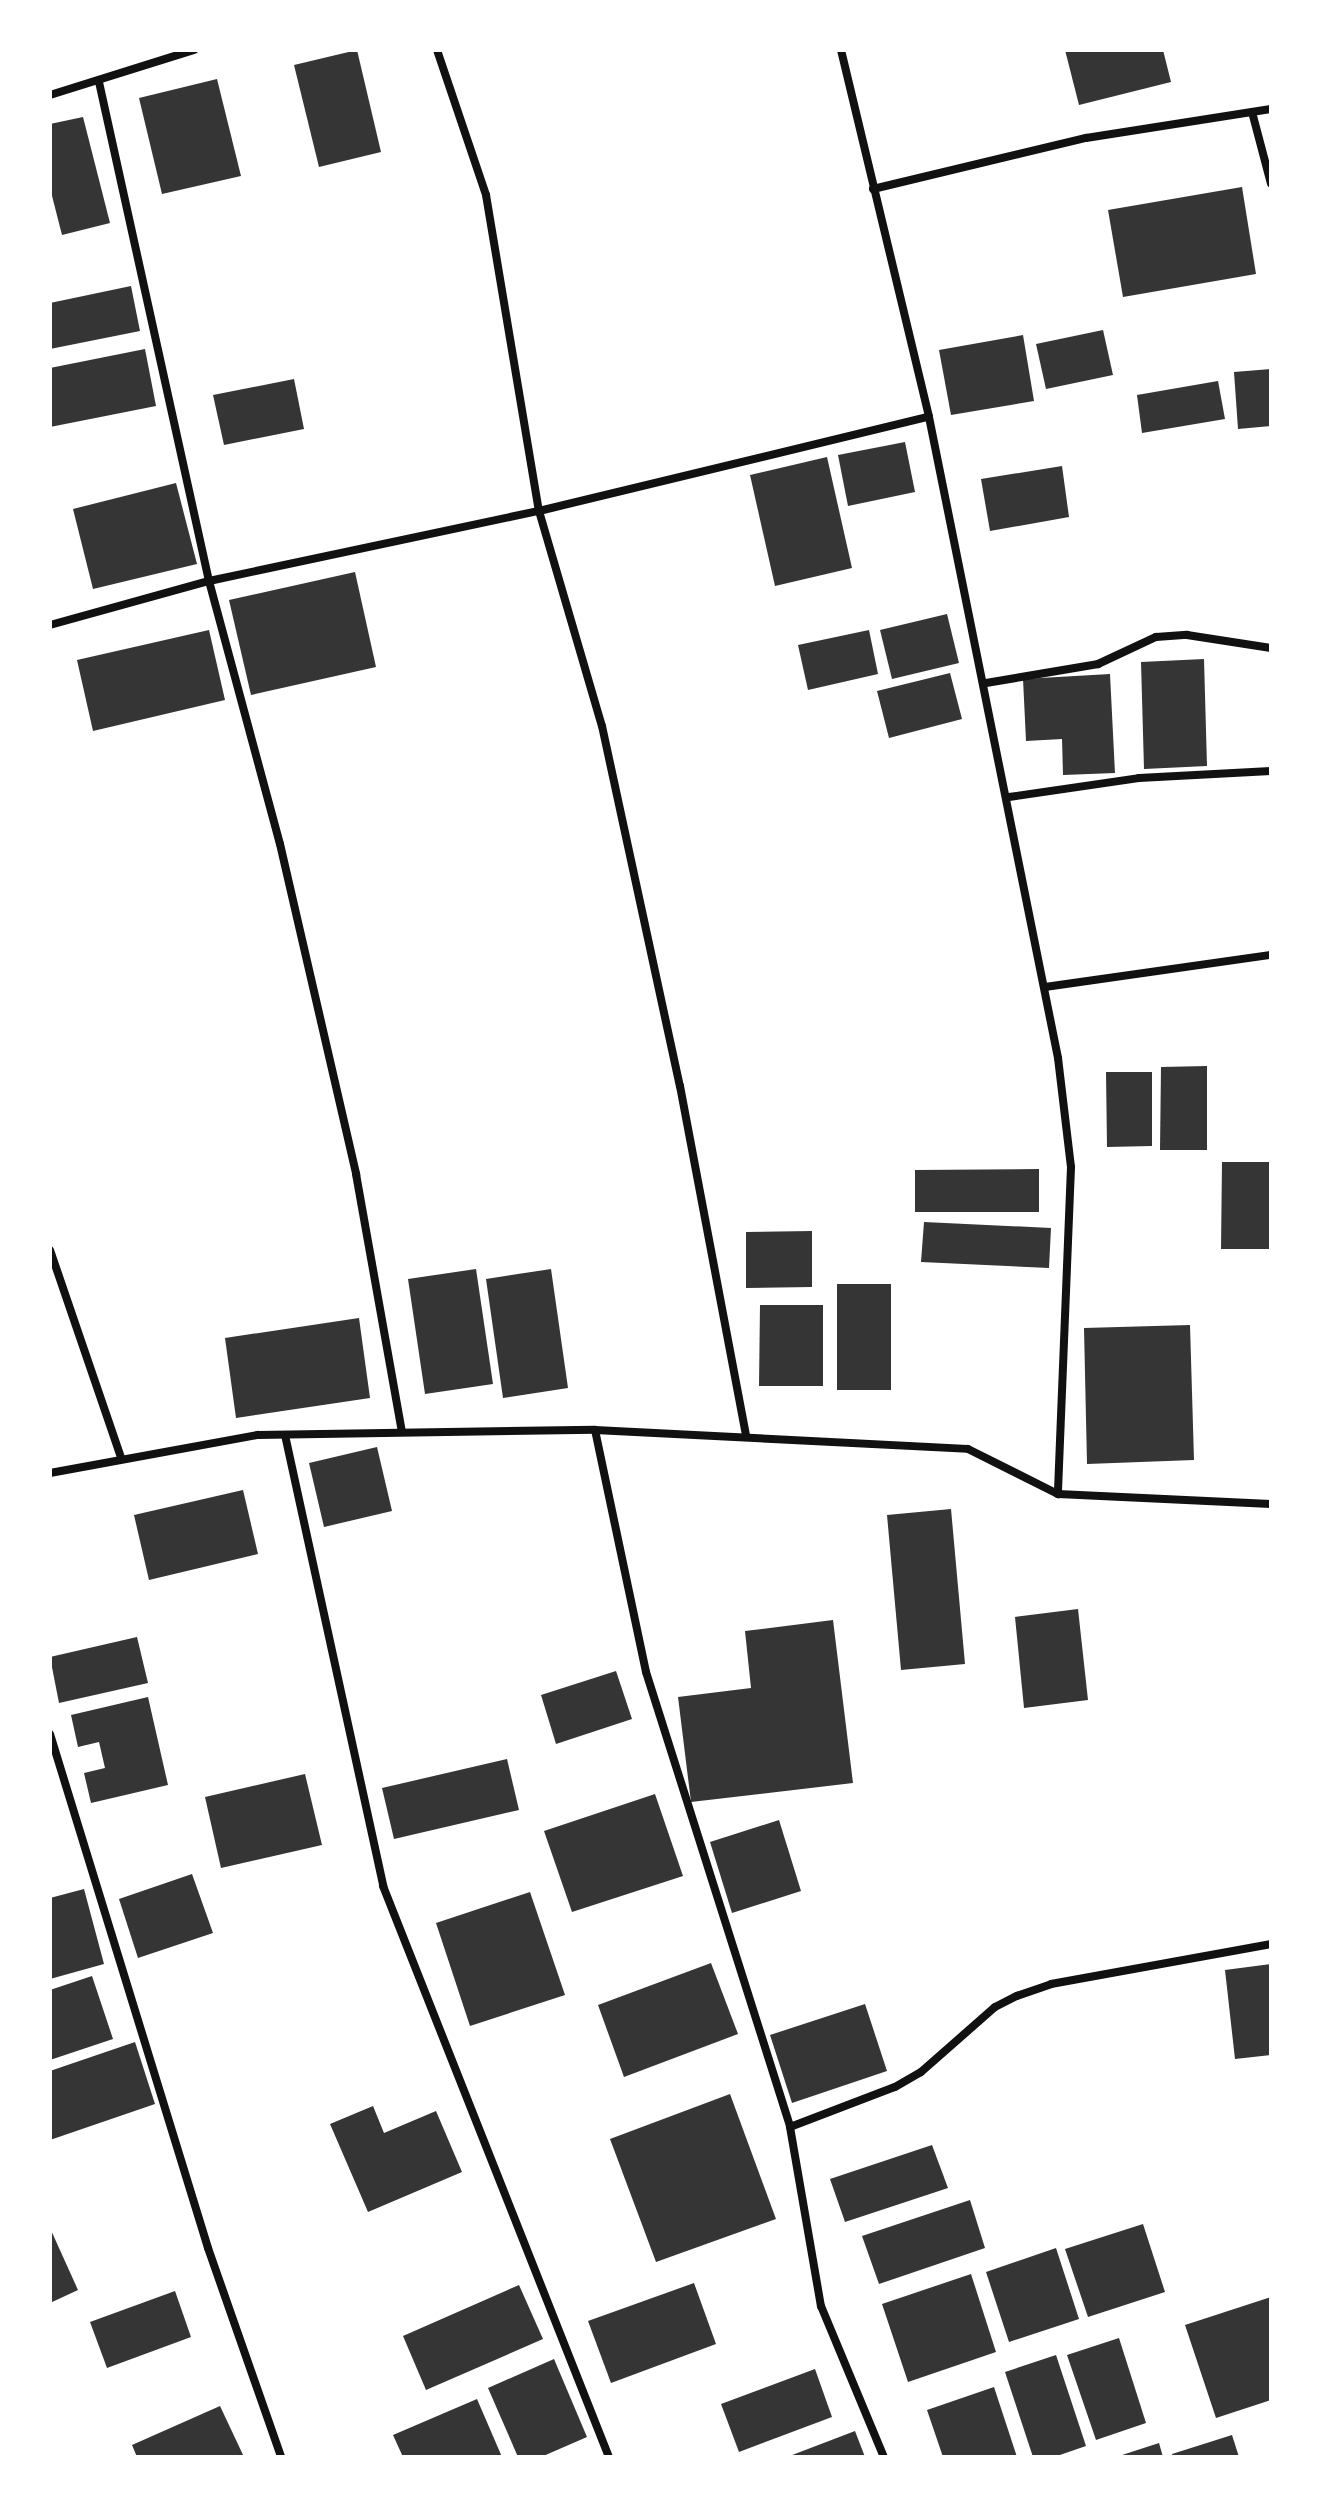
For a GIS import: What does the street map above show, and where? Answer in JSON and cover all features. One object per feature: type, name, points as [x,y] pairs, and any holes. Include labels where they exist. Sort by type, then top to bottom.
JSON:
[{"type":"street","points":[[50,95],[194,50]]},
{"type":"street","points":[[437,50],[486,195],[539,511],[605,741],[680,1086],[746,1434]]},
{"type":"street","points":[[841,50],[929,417],[986,683],[1045,987],[1071,1167],[1058,1494]]},
{"type":"street","points":[[99,82],[209,581],[280,844],[356,1174],[402,1432]]},
{"type":"street","points":[[873,189],[1086,138],[1271,109]]},
{"type":"street","points":[[1252,112],[1271,184]]},
{"type":"street","points":[[50,625],[209,581],[539,511],[929,417]]},
{"type":"street","points":[[986,683],[1098,664],[1156,637],[1187,635],[1271,648]]},
{"type":"street","points":[[1009,797],[1139,778],[1271,771]]},
{"type":"street","points":[[1045,987],[1271,955]]},
{"type":"street","points":[[50,1250],[121,1457]]},
{"type":"street","points":[[595,1430],[646,1672],[790,2127],[821,2306],[884,2457]]},
{"type":"street","points":[[50,1473],[121,1457],[285,1435],[595,1430],[746,1434],[968,1449],[1058,1494],[1271,1504]]},
{"type":"street","points":[[285,1435],[383,1886],[609,2457]]},
{"type":"street","points":[[50,1734],[208,2248],[281,2457]]},
{"type":"street","points":[[790,2127],[895,2087],[921,2072],[995,2007],[1017,1996],[1051,1984],[1271,1944]]},
{"type":"building","points":[[357,50],[381,152],[319,167],[294,65]]},
{"type":"building","points":[[1065,50],[1163,50],[1171,82],[1079,105]]},
{"type":"building","points":[[217,79],[241,176],[162,194],[139,98]]},
{"type":"building","points":[[83,117],[110,223],[62,235],[50,188],[50,124]]},
{"type":"building","points":[[1242,187],[1256,274],[1123,297],[1108,210]]},
{"type":"building","points":[[131,286],[140,331],[50,349],[50,303]]},
{"type":"building","points":[[1103,330],[1113,375],[1046,389],[1036,344]]},
{"type":"building","points":[[1023,335],[1034,401],[951,415],[939,350]]},
{"type":"building","points":[[145,349],[156,406],[50,427],[50,368]]},
{"type":"building","points":[[1271,369],[1271,426],[1238,429],[1234,372]]},
{"type":"building","points":[[294,379],[304,429],[224,445],[213,395]]},
{"type":"building","points":[[1218,381],[1225,419],[1142,433],[1137,395]]},
{"type":"building","points":[[905,442],[915,492],[848,506],[838,455]]},
{"type":"building","points":[[827,457],[852,568],[775,586],[750,475]]},
{"type":"building","points":[[1062,466],[1069,517],[990,531],[981,479]]},
{"type":"building","points":[[176,483],[197,564],[93,589],[73,509]]},
{"type":"building","points":[[355,572],[376,667],[251,695],[229,600]]},
{"type":"building","points":[[947,614],[959,663],[892,679],[880,630]]},
{"type":"building","points":[[209,630],[225,700],[93,731],[77,660]]},
{"type":"building","points":[[869,630],[878,674],[808,690],[798,645]]},
{"type":"building","points":[[1204,659],[1207,766],[1144,769],[1141,662]]},
{"type":"building","points":[[950,673],[962,719],[889,738],[877,691]]},
{"type":"building","points":[[1110,674],[1115,773],[1063,775],[1062,739],[1026,741],[1023,679]]},
{"type":"building","points":[[1207,1066],[1207,1150],[1160,1150],[1161,1067]]},
{"type":"building","points":[[1106,1072],[1152,1072],[1152,1146],[1107,1147]]},
{"type":"building","points":[[1222,1162],[1271,1162],[1271,1249],[1221,1249]]},
{"type":"building","points":[[1039,1169],[1039,1212],[915,1212],[915,1170]]},
{"type":"building","points":[[924,1222],[1051,1228],[1049,1268],[921,1262]]},
{"type":"building","points":[[812,1231],[812,1287],[746,1288],[746,1232]]},
{"type":"building","points":[[476,1269],[493,1384],[425,1394],[408,1279]]},
{"type":"building","points":[[551,1269],[568,1388],[503,1398],[486,1279]]},
{"type":"building","points":[[837,1284],[891,1284],[891,1390],[837,1390]]},
{"type":"building","points":[[760,1305],[823,1305],[823,1386],[759,1386]]},
{"type":"building","points":[[359,1318],[370,1398],[236,1418],[225,1338]]},
{"type":"building","points":[[1190,1325],[1194,1460],[1087,1464],[1084,1328]]},
{"type":"building","points":[[377,1447],[392,1511],[324,1527],[309,1463]]},
{"type":"building","points":[[243,1490],[258,1554],[149,1580],[134,1515]]},
{"type":"building","points":[[951,1509],[965,1664],[901,1670],[887,1515]]},
{"type":"building","points":[[1078,1609],[1088,1700],[1024,1708],[1015,1617]]},
{"type":"building","points":[[833,1620],[853,1783],[691,1802],[678,1697],[751,1688],[745,1631]]},
{"type":"building","points":[[137,1637],[148,1683],[59,1703],[50,1657]]},
{"type":"building","points":[[616,1671],[632,1719],[556,1744],[541,1695]]},
{"type":"building","points":[[148,1697],[168,1785],[91,1803],[84,1773],[105,1768],[99,1742],[78,1747],[71,1715]]},
{"type":"building","points":[[507,1759],[519,1810],[394,1839],[382,1788]]},
{"type":"building","points":[[305,1774],[322,1845],[221,1868],[205,1797]]},
{"type":"building","points":[[655,1794],[683,1876],[572,1912],[544,1831]]},
{"type":"building","points":[[779,1820],[801,1891],[732,1913],[710,1842]]},
{"type":"building","points":[[192,1874],[213,1933],[138,1958],[119,1899]]},
{"type":"building","points":[[84,1889],[104,1964],[50,1979],[50,1898]]},
{"type":"building","points":[[530,1892],[565,1995],[470,2026],[436,1923]]},
{"type":"building","points":[[711,1963],[738,2034],[624,2077],[598,2005]]},
{"type":"building","points":[[1271,1964],[1271,2055],[1235,2059],[1225,1970]]},
{"type":"building","points":[[92,1976],[113,2039],[50,2060],[50,1990]]},
{"type":"building","points":[[865,2004],[887,2071],[792,2103],[770,2035]]},
{"type":"building","points":[[135,2042],[155,2104],[50,2140],[50,2071]]},
{"type":"building","points":[[730,2094],[776,2219],[656,2262],[610,2139]]},
{"type":"building","points":[[373,2106],[384,2133],[436,2111],[462,2172],[368,2212],[330,2124]]},
{"type":"building","points":[[932,2145],[948,2188],[845,2222],[830,2179]]},
{"type":"building","points":[[970,2200],[985,2248],[879,2284],[862,2236]]},
{"type":"building","points":[[1143,2224],[1165,2292],[1088,2317],[1065,2249]]},
{"type":"building","points":[[50,2228],[78,2290],[50,2303]]},
{"type":"building","points":[[1056,2248],[1079,2319],[1009,2342],[986,2272]]},
{"type":"building","points":[[971,2274],[996,2352],[908,2382],[882,2304]]},
{"type":"building","points":[[694,2283],[716,2344],[611,2383],[588,2321]]},
{"type":"building","points":[[519,2285],[543,2339],[426,2390],[403,2336]]},
{"type":"building","points":[[175,2291],[191,2337],[107,2368],[90,2322]]},
{"type":"building","points":[[1271,2297],[1271,2400],[1216,2418],[1185,2325]]},
{"type":"building","points":[[1119,2338],[1146,2423],[1096,2440],[1067,2355]]},
{"type":"building","points":[[1056,2355],[1086,2446],[1054,2457],[1033,2457],[1005,2372]]},
{"type":"building","points":[[554,2359],[587,2437],[541,2457],[518,2457],[488,2388]]},
{"type":"building","points":[[815,2369],[832,2417],[739,2452],[721,2404]]},
{"type":"building","points":[[994,2387],[1017,2457],[943,2457],[927,2410]]},
{"type":"building","points":[[477,2399],[502,2457],[403,2457],[393,2435]]},
{"type":"building","points":[[220,2406],[244,2457],[137,2457],[132,2445]]},
{"type":"building","points":[[855,2431],[865,2457],[787,2457]]},
{"type":"building","points":[[1232,2435],[1239,2457],[1173,2457],[1172,2454]]},
{"type":"building","points":[[1159,2443],[1163,2457],[1119,2457],[1119,2456]]}]
